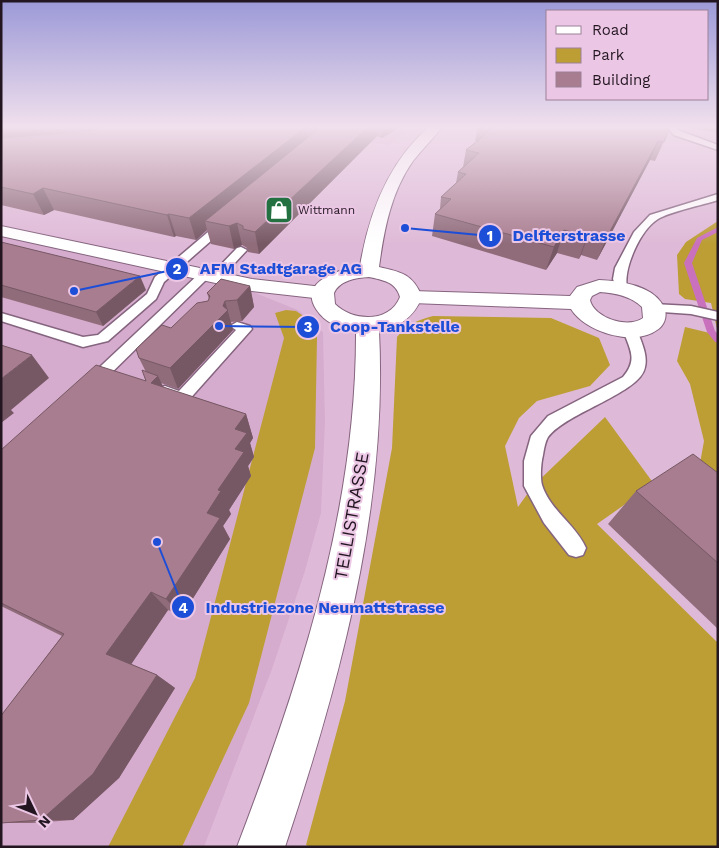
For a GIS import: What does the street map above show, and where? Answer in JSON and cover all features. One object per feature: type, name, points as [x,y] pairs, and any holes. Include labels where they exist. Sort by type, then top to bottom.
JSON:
[{"type":"main road","points":[[369,271],[378,219],[389,189],[403,166]]},
{"type":"main road","points":[[3,234],[252,285],[323,293]]},
{"type":"main road","points":[[369,271],[390,275],[405,284],[412,297],[411,304],[400,316],[390,320],[367,324],[345,321],[336,317],[325,306],[323,293],[330,283],[352,273],[369,271]]},
{"type":"main road","points":[[610,286],[621,288],[641,296],[653,308],[654,320],[649,325],[630,330],[619,329],[596,322],[588,316],[579,303],[583,292],[590,288],[610,286]]},
{"type":"main road","points":[[412,297],[579,303]]},
{"type":"main road","name":"TELLISTRASSE","points":[[261,847],[328,633],[351,528],[361,468],[367,412],[369,348],[367,324]]},
{"type":"lane","points":[[621,288],[619,279],[620,268],[639,232],[654,217],[718,197]]},
{"type":"lane","points":[[1,317],[83,342],[93,342],[103,338],[152,296],[158,280],[231,219]]},
{"type":"lane","points":[[81,395],[171,308],[241,250]]},
{"type":"lane","points":[[171,308],[189,313]]},
{"type":"lane","points":[[653,308],[691,310],[718,316]]},
{"type":"lane","points":[[148,386],[182,398],[245,328],[237,326]]},
{"type":"lane","points":[[576,548],[551,518],[533,486],[532,461],[539,436],[554,420],[628,381],[638,369],[639,358],[630,330]]},
{"type":"lane","points":[[105,371],[122,377]]},
{"type":"shaded area","points":[[1,231],[215,277],[298,310],[323,332],[325,422],[321,513],[305,571],[272,669],[204,847],[1,847]]},
{"type":"green space","points":[[718,221],[718,333],[711,303],[685,299],[679,294],[677,255],[686,242]]},
{"type":"green space","points":[[286,310],[296,311],[308,319],[317,337],[315,448],[249,703],[182,847],[108,847],[195,678],[284,338],[275,313]]},
{"type":"green space","points":[[433,316],[551,318],[599,338],[610,365],[590,386],[537,401],[519,418],[505,446],[518,507],[533,486],[605,417],[654,484],[597,524],[718,643],[718,847],[310,847],[306,845],[345,701],[392,448],[397,337],[413,323]]},
{"type":"green space","points":[[685,327],[718,335],[718,498],[697,480],[704,441],[690,384],[677,361]]},
{"type":"building","points":[[1,166],[256,166],[189,218],[43,188],[33,194],[1,187]]},
{"type":"building","points":[[273,166],[326,166],[255,232],[243,229],[243,226],[237,223],[229,226],[205,221]]},
{"type":"building","points":[[465,166],[645,166],[607,237],[589,233],[587,236],[564,230],[554,247],[435,214],[451,199],[441,197],[466,174],[458,172]]},
{"type":"building","points":[[1,242],[140,276],[96,312],[1,285]]},
{"type":"building","points":[[221,279],[250,286],[237,300],[225,301],[223,306],[228,310],[170,368],[139,358],[136,349],[162,325],[171,328],[197,303],[208,301],[210,296],[207,293]]},
{"type":"building","points":[[1,345],[32,355],[1,379]]},
{"type":"building","points":[[96,365],[146,381],[142,370],[158,376],[151,383],[246,414],[235,429],[247,433],[235,449],[244,452],[218,490],[221,491],[207,513],[220,518],[166,599],[151,592],[106,654],[157,675],[93,774],[41,820],[1,823],[1,716],[64,634],[1,603],[1,450]]},
{"type":"building","points":[[693,454],[718,473],[718,563],[636,491]]},
{"type":"waterway","points":[[718,229],[699,239],[688,263],[711,332],[718,340]]},
{"type":"place","name":"Wittmann","points":[[279,210]]},
{"type":"place","name":"Delfterstrasse","points":[[405,228]]},
{"type":"place","name":"AFM Stadtgarage AG","points":[[74,291]]},
{"type":"place","name":"Coop-Tankstelle","points":[[219,326]]},
{"type":"place","name":"Industriezone Neumattstrasse","points":[[157,542]]}]
